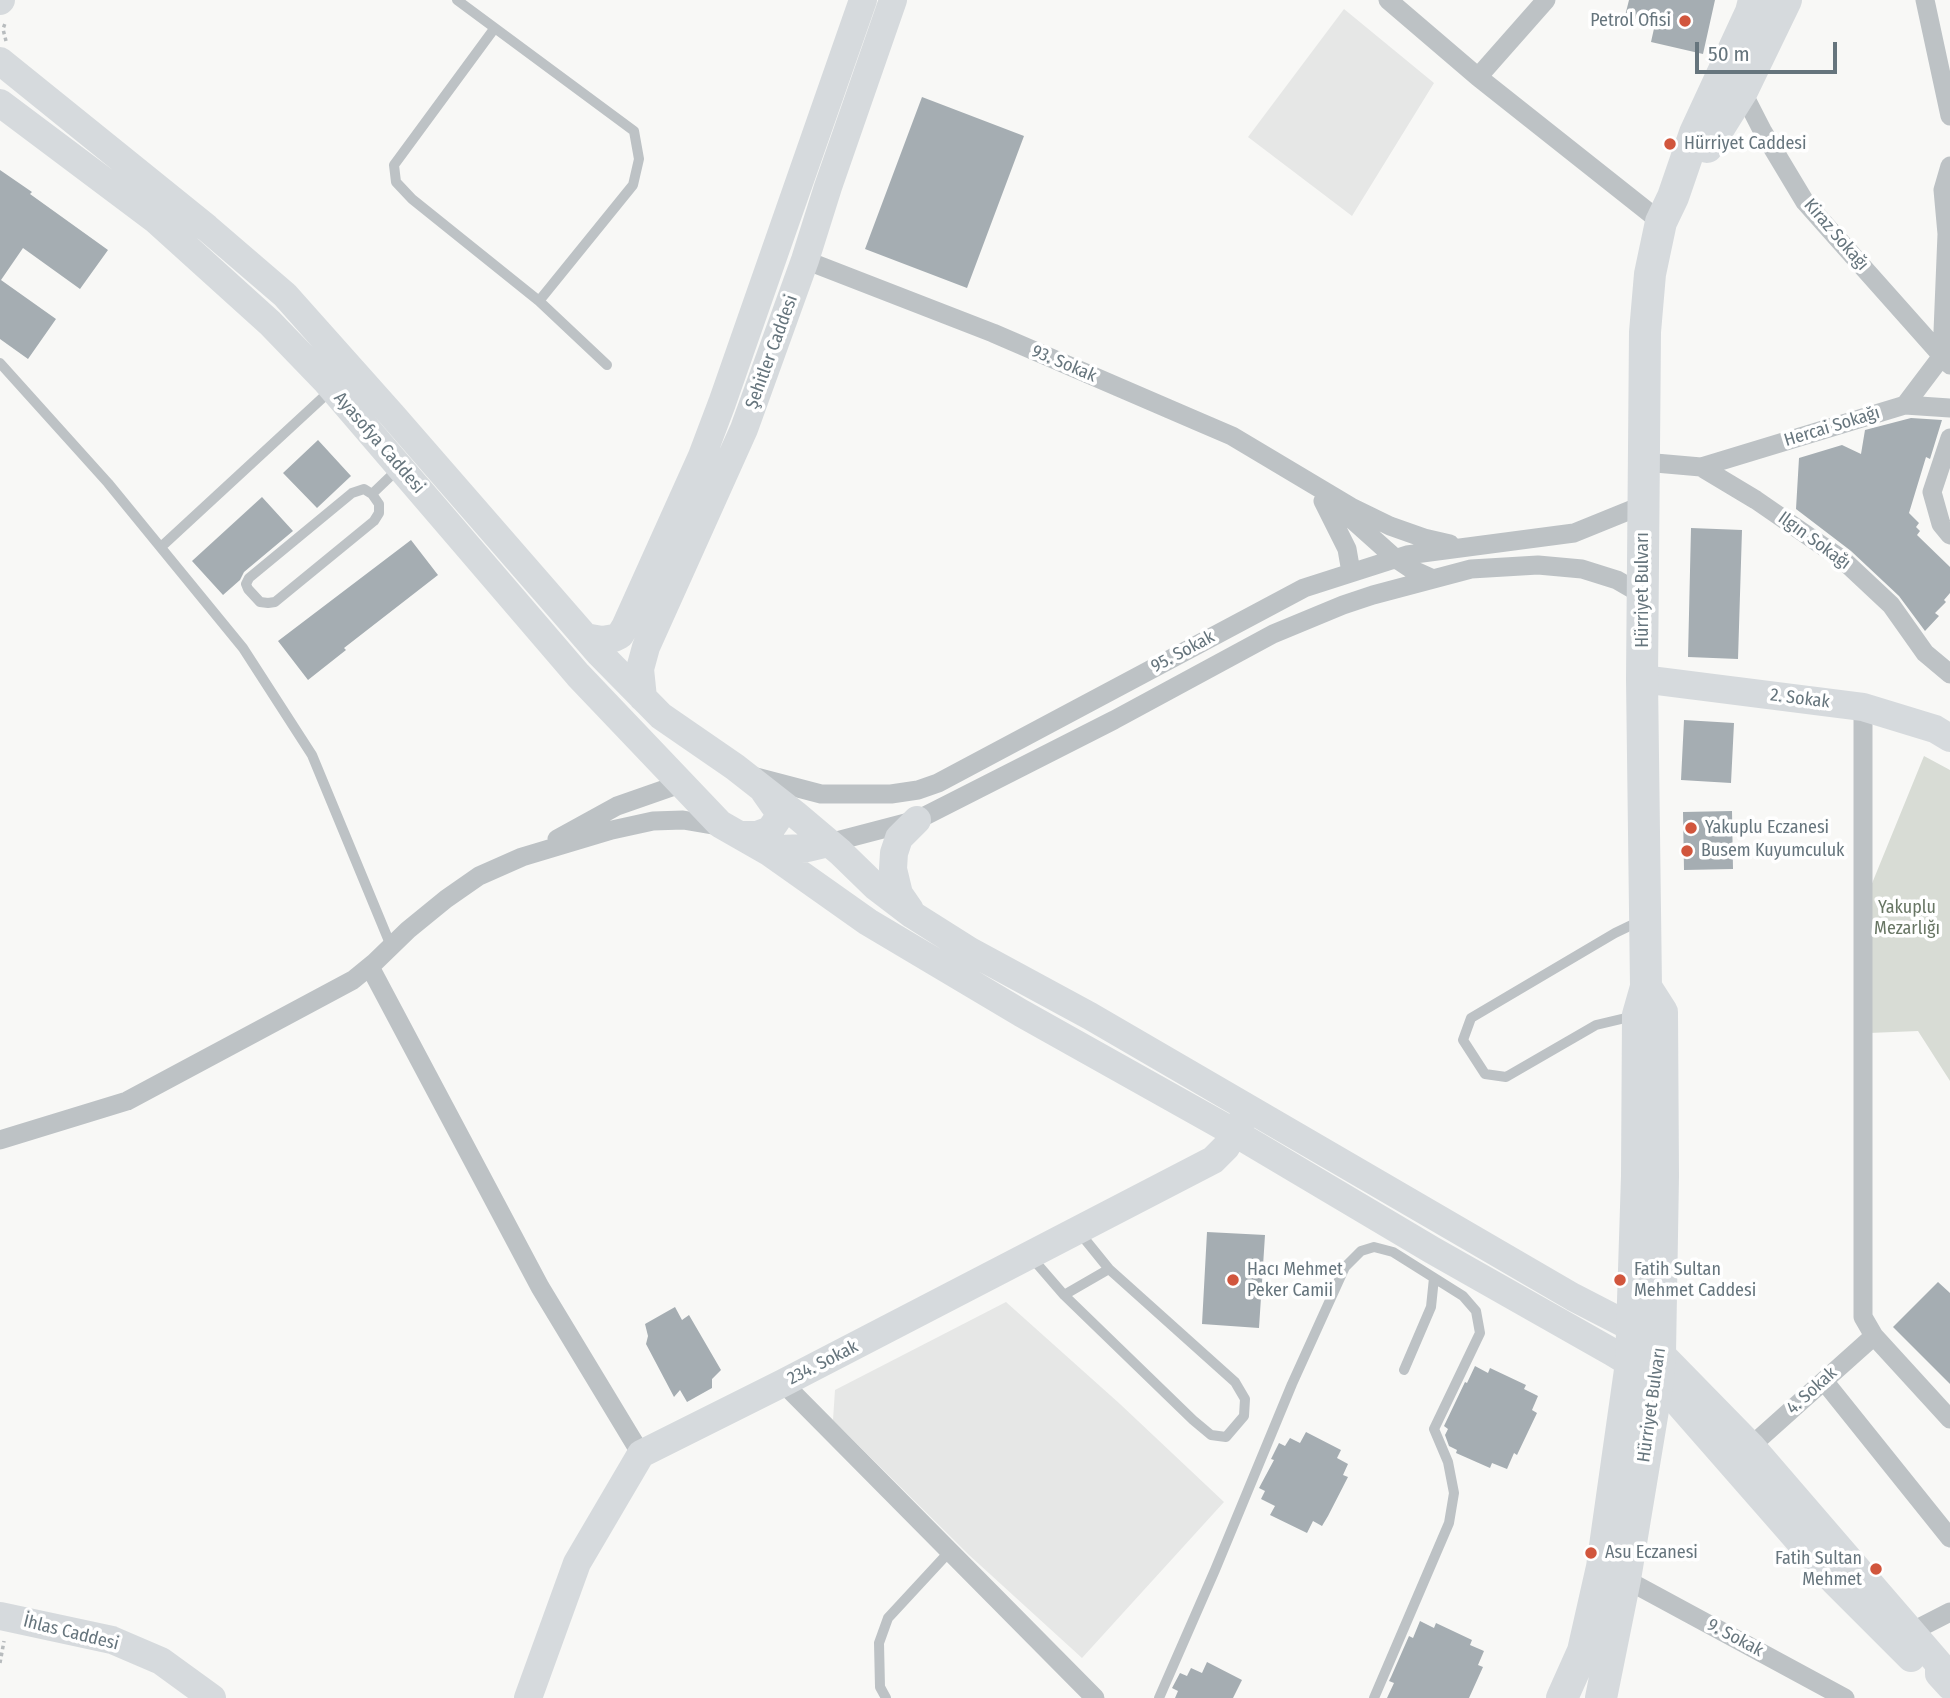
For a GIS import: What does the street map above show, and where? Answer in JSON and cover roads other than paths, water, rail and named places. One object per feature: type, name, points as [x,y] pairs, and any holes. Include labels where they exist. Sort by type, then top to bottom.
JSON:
[{"type":"main road","name":"Şehitler Caddesi","points":[[643,698],[640,669],[713,428],[863,0]]},
{"type":"main road","name":"Şehitler Caddesi","points":[[585,638],[603,640],[620,635],[636,604],[744,429],[805,260],[893,0]]},
{"type":"main road","name":"Hürriyet Bulvarı","points":[[1562,1698],[1583,1651],[1650,1365],[1633,1328],[1645,919],[1643,505],[1645,332],[1650,274],[1667,209],[1695,133],[1751,12],[1754,0]]},
{"type":"main road","name":"Hürriyet Bulvarı","points":[[1667,209],[1742,91],[1786,0]]},
{"type":"main road","points":[[1736,43],[1734,57],[1742,91]]},
{"type":"main road","points":[[0,61],[207,228],[285,295],[585,638],[643,698],[661,716],[760,786],[829,843],[875,886],[913,915],[970,951],[1090,1016],[1573,1297],[1633,1328]]},
{"type":"main road","points":[[837,75],[865,84]]},
{"type":"main road","name":"Ayasofya Caddesi","points":[[0,103],[156,220],[270,323],[332,389],[578,675],[680,783],[736,833],[868,922],[1021,1013],[1234,1133],[1432,1250],[1650,1365]]},
{"type":"main road","points":[[800,178],[828,187]]},
{"type":"main road","name":"2. Sokak","points":[[1642,679],[1863,707],[1945,727]]},
{"type":"main road","points":[[680,783],[707,762],[717,761],[735,767]]},
{"type":"main road","points":[[736,833],[757,835],[769,830],[778,820],[778,811],[760,786]]},
{"type":"main road","points":[[913,915],[899,894],[893,869],[894,853],[900,838],[917,820]]},
{"type":"main road","points":[[736,833],[779,849],[808,848],[829,843]]},
{"type":"main road","name":"Hürriyet Bulvarı","points":[[1601,1698],[1625,1579],[1650,1365],[1662,1176],[1662,1013],[1642,1001]]},
{"type":"main road","name":"234. Sokak","points":[[641,1454],[1213,1160],[1226,1147],[1249,1107]]},
{"type":"main road","points":[[1650,1365],[1751,1446],[1939,1664],[1945,1680]]},
{"type":"main road","points":[[1650,1365],[1834,1581],[1926,1674],[1945,1680]]},
{"type":"main road","points":[[528,1698],[577,1563],[641,1454]]},
{"type":"main road","name":"İhlas Caddesi","points":[[0,1616],[112,1640],[161,1661],[212,1698]]},
{"type":"street","points":[[1388,0],[1478,77],[1667,209]]},
{"type":"street","points":[[1478,77],[1546,0]]},
{"type":"street","points":[[1925,0],[1950,117]]},
{"type":"street","name":"Kiraz Sokağı","points":[[1742,91],[1805,202],[1946,361]]},
{"type":"street","points":[[1905,405],[1946,361],[1947,234],[1944,190],[1950,166]]},
{"type":"street","name":"93. Sokak","points":[[805,260],[993,333],[1232,436],[1314,485]]},
{"type":"street","points":[[1905,405],[1950,408]]},
{"type":"street","name":"Hercai Sokağı","points":[[1700,467],[1905,405]]},
{"type":"street","points":[[1950,438],[1932,492],[1941,524],[1950,535]]},
{"type":"street","name":"Ilgın Sokağı","points":[[1644,462],[1700,467],[1756,500],[1843,559],[1891,605],[1925,653],[1950,674]]},
{"type":"street","points":[[1314,485],[1390,526],[1424,538],[1466,547]]},
{"type":"street","points":[[1314,485],[1395,558],[1433,579]]},
{"type":"street","points":[[1314,485],[1348,549],[1351,572]]},
{"type":"street","name":"95. Sokak","points":[[735,767],[761,779],[821,794],[891,794],[918,790],[939,783],[1304,588],[1407,555],[1574,533],[1643,505]]},
{"type":"street","name":"95. Sokak","points":[[829,843],[917,820],[1114,720],[1273,634],[1343,605],[1471,569],[1538,565],[1582,569],[1617,580],[1643,595]]},
{"type":"street","points":[[1236,624],[1247,648]]},
{"type":"street","points":[[1863,707],[1863,1317],[1874,1336],[1950,1419]]},
{"type":"street","points":[[535,852],[617,806],[680,783]]},
{"type":"street","points":[[0,1140],[127,1101],[353,980],[446,899],[479,876],[535,852],[653,821],[683,820],[736,833]]},
{"type":"street","points":[[370,967],[540,1287],[641,1454]]},
{"type":"street","name":"4. Sokak","points":[[1751,1446],[1874,1336]]},
{"type":"street","points":[[1824,1381],[1950,1538]]},
{"type":"street","points":[[783,1383],[1095,1698]]},
{"type":"street","name":"9. Sokak","points":[[1625,1579],[1845,1698]]},
{"type":"street","points":[[1911,1632],[1950,1612]]},
{"type":"lane","points":[[457,0],[634,131],[639,159],[633,185],[539,301]]},
{"type":"lane","points":[[494,29],[394,165],[396,182],[412,199],[539,301],[607,365]]},
{"type":"lane","points":[[0,363],[108,483],[243,648],[312,755],[391,947]]},
{"type":"lane","points":[[161,547],[332,389]]},
{"type":"lane","points":[[372,494],[400,467]]},
{"type":"lane","points":[[364,489],[372,494],[379,503],[379,513],[374,521],[275,602],[260,602],[248,589],[246,584],[249,578],[352,494],[364,489]]},
{"type":"lane","points":[[1642,1001],[1506,1077],[1485,1074],[1463,1040],[1471,1018],[1615,933],[1645,919]]},
{"type":"lane","points":[[1030,1255],[1064,1295],[1193,1420],[1211,1435],[1226,1437],[1244,1416],[1245,1399],[1235,1382],[1109,1269],[1078,1230]]},
{"type":"lane","points":[[1159,1698],[1345,1267],[1361,1251],[1374,1247],[1393,1252],[1463,1296],[1476,1311],[1480,1332],[1434,1429],[1448,1462],[1454,1493],[1449,1523],[1374,1698]]},
{"type":"lane","points":[[1064,1295],[1109,1269]]},
{"type":"lane","points":[[1404,1370],[1431,1307],[1434,1278]]},
{"type":"lane","points":[[886,1698],[880,1687],[879,1643],[888,1618],[950,1551]]},
{"type":"place","name":"Petrol Ofisi","points":[[1685,21]]},
{"type":"place","name":"Hürriyet Caddesi","points":[[1670,144]]},
{"type":"place","name":"Yakuplu Eczanesi","points":[[1691,828]]},
{"type":"place","name":"Busem Kuyumculuk","points":[[1687,851]]},
{"type":"place","name":"Hacı Mehmet Peker Camii","points":[[1233,1280]]},
{"type":"place","name":"Fatih Sultan Mehmet Caddesi","points":[[1620,1280]]},
{"type":"place","name":"Asu Eczanesi","points":[[1591,1553]]},
{"type":"place","name":"Fatih Sultan Mehmet","points":[[1876,1569]]},
{"type":"park label","name":"Yakuplu Mezarlığı","points":[[1907,918]]}]
